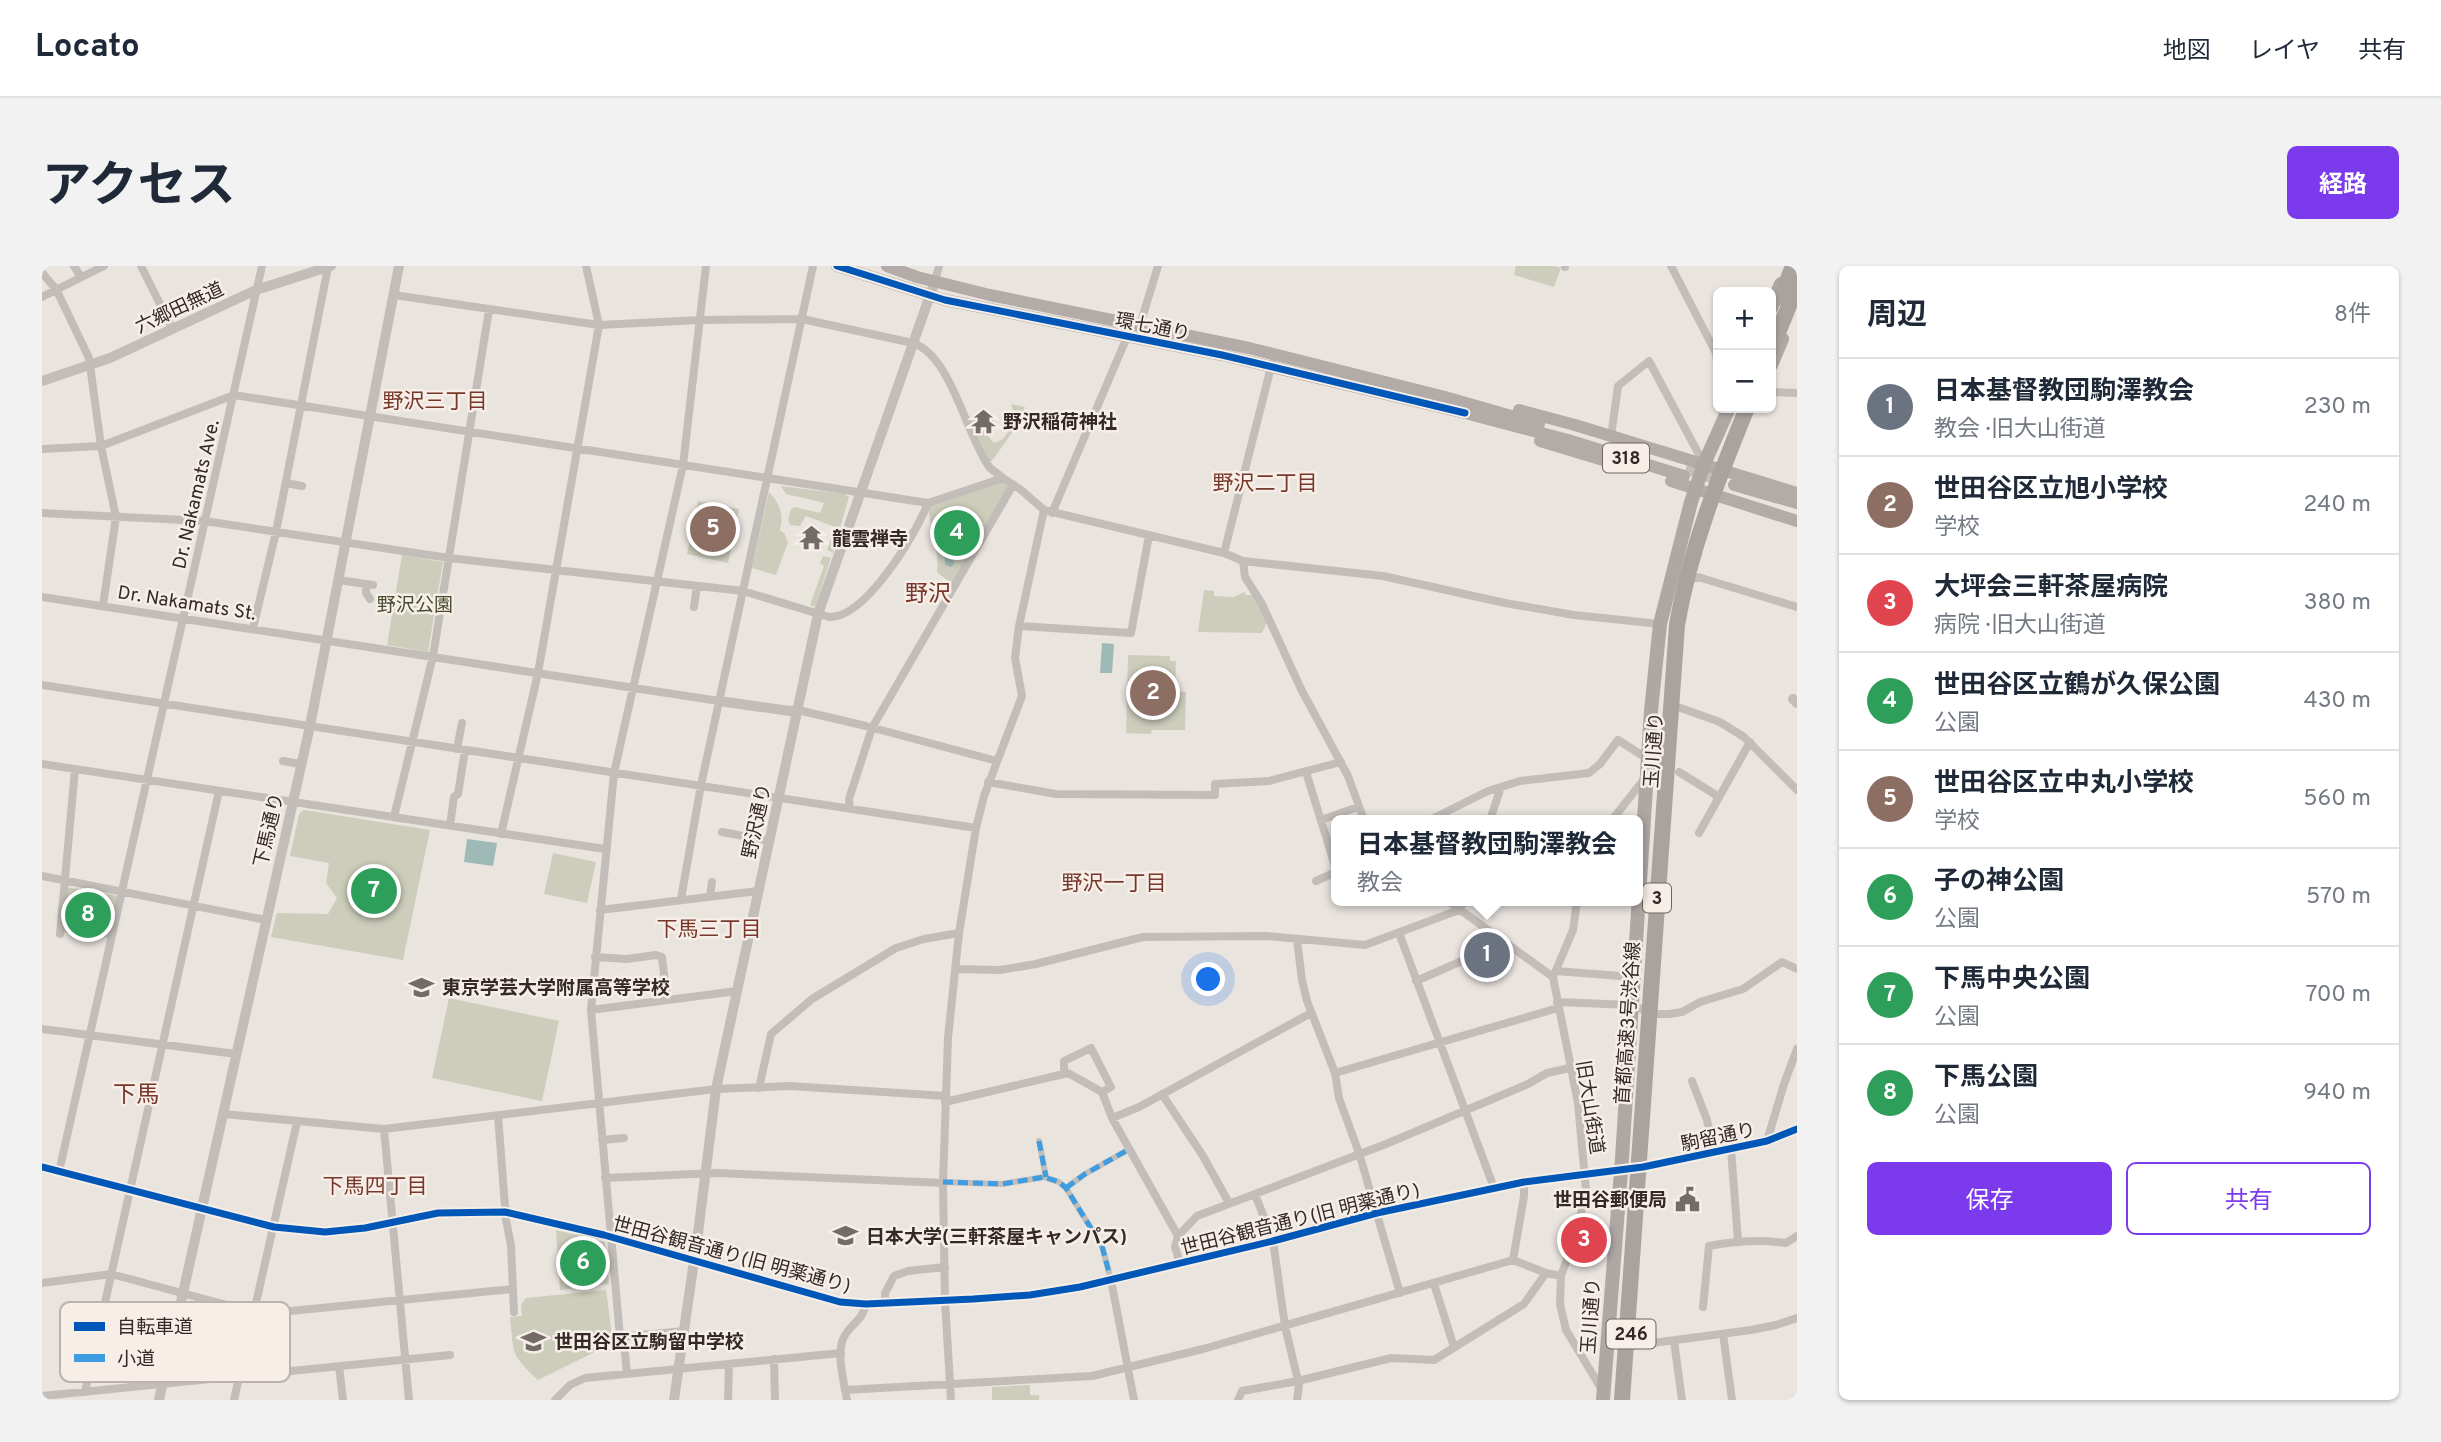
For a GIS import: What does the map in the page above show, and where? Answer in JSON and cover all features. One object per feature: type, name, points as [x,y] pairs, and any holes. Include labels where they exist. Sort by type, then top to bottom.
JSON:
[{"type":"highway","points":[[1776,296],[1788,266]]},
{"type":"highway","points":[[1776,309],[1793,266]]},
{"type":"highway","points":[[1776,338],[1797,286]]},
{"type":"highway","points":[[1776,353],[1797,302]]},
{"type":"highway","name":"玉川通り","points":[[1643,833],[1660,624],[1695,488],[1727,413]]},
{"type":"highway","name":"首都高速3号渋谷線","points":[[1606,1398],[1667,624],[1672,591],[1689,531],[1734,413]]},
{"type":"highway","name":"首都高速3号渋谷線","points":[[1624,1400],[1678,625],[1699,533],[1745,413]]},
{"type":"highway","name":"玉川通り","points":[[1624,1400],[1638,1269],[1681,630],[1692,579],[1728,486],[1751,413]]},
{"type":"highway","name":"玉川通り","points":[[1606,1398],[1638,906]]},
{"type":"main road","name":"環七通り","points":[[837,266],[930,296],[1222,355],[1272,360]]},
{"type":"main road","name":"環七通り","points":[[887,266],[990,295],[1140,325],[1467,408],[1568,440],[1685,472]]},
{"type":"main road","points":[[1797,494],[1728,486],[1695,488],[1477,422],[1467,408],[1483,401],[1556,419],[1704,464],[1728,486],[1797,521]]},
{"type":"main road","points":[[1728,486],[1797,503]]},
{"type":"main road","points":[[1728,486],[1797,512]]},
{"type":"street","points":[[74,266],[81,277]]},
{"type":"street","points":[[42,297],[104,266]]},
{"type":"street","points":[[141,266],[172,328]]},
{"type":"street","name":"Dr. Nakamats Ave.","points":[[59,1172],[261,266]]},
{"type":"street","points":[[253,628],[276,532],[329,266]]},
{"type":"street","name":"六郷田無道","points":[[42,381],[90,365],[256,290],[329,266]]},
{"type":"street","name":"下馬通り","points":[[179,1302],[310,726],[399,266]]},
{"type":"street","points":[[501,834],[538,673],[598,325],[586,266]]},
{"type":"street","points":[[626,1374],[624,1343],[620,1337],[591,1010],[614,773],[683,465],[705,266]]},
{"type":"street","points":[[681,900],[701,785],[813,266]]},
{"type":"street","name":"野沢通り","points":[[674,1400],[716,1089],[818,614],[939,266]]},
{"type":"street","points":[[1140,325],[1158,266]]},
{"type":"street","points":[[1671,266],[1714,350]]},
{"type":"street","points":[[42,273],[56,289],[89,358],[101,446],[116,517],[103,605]]},
{"type":"street","points":[[394,295],[598,325],[802,319],[913,343],[923,346],[949,381],[985,461],[1003,478],[1048,511],[1224,553],[1242,561],[1383,576],[1556,612],[1660,624]]},
{"type":"street","points":[[394,817],[433,656],[488,310]]},
{"type":"street","points":[[951,1400],[945,1301],[945,1099],[948,1038],[959,933],[976,828],[988,782],[1020,705],[1023,691],[1015,658],[1019,626],[1048,511],[1126,337]]},
{"type":"street","points":[[1224,553],[1272,360]]},
{"type":"street","points":[[1611,437],[1618,386],[1649,361],[1704,464]]},
{"type":"street","points":[[1776,392],[1797,393]]},
{"type":"street","points":[[42,449],[101,446],[233,396],[928,503],[1003,478]]},
{"type":"street","points":[[286,484],[302,486]]},
{"type":"street","points":[[850,808],[849,799],[872,728],[1013,485]]},
{"type":"street","points":[[42,513],[205,521],[449,558],[743,591],[838,618],[862,601],[882,581],[906,546],[928,503]]},
{"type":"street","points":[[1019,626],[1131,633],[1149,535]]},
{"type":"street","points":[[1242,561],[1245,578],[1262,604],[1301,689],[1348,776],[1362,815]]},
{"type":"street","points":[[1692,579],[1698,577],[1797,607]]},
{"type":"street","points":[[338,580],[370,585],[366,593],[370,599]]},
{"type":"street","points":[[694,607],[696,586]]},
{"type":"street","name":"Dr. Nakamats St.","points":[[42,597],[719,701]]},
{"type":"street","points":[[42,685],[976,828]]},
{"type":"street","points":[[719,701],[798,710],[997,761]]},
{"type":"street","points":[[1675,706],[1720,722],[1750,742],[1797,790]]},
{"type":"street","points":[[450,825],[454,797],[458,794],[462,723]]},
{"type":"street","points":[[1440,815],[1488,791],[1520,781],[1589,773],[1600,764],[1618,740],[1648,759]]},
{"type":"street","points":[[1699,833],[1750,742]]},
{"type":"street","points":[[283,761],[301,764]]},
{"type":"street","points":[[988,782],[1056,794],[1215,794],[1215,784],[1269,781],[1341,762]]},
{"type":"street","points":[[42,764],[605,849]]},
{"type":"street","points":[[60,934],[75,769]]},
{"type":"street","points":[[1306,772],[1331,853]]},
{"type":"street","points":[[1679,772],[1716,795],[1717,799]]},
{"type":"street","points":[[1616,815],[1647,775]]},
{"type":"street","points":[[1492,815],[1501,787]]},
{"type":"street","points":[[105,1302],[219,791]]},
{"type":"street","points":[[1335,815],[1358,807]]},
{"type":"street","points":[[1321,820],[1331,816]]},
{"type":"street","points":[[722,832],[770,841]]},
{"type":"street","points":[[1316,881],[1331,873]]},
{"type":"street","points":[[42,876],[266,920]]},
{"type":"street","points":[[710,896],[712,882]]},
{"type":"street","points":[[600,910],[758,891]]},
{"type":"street","points":[[1454,906],[1554,974],[1633,977]]},
{"type":"street","points":[[957,969],[1000,970],[1143,937],[1267,936],[1366,945],[1459,910],[1462,906]]},
{"type":"street","points":[[1554,974],[1573,930],[1576,906]]},
{"type":"street","points":[[759,1088],[771,1034],[812,999],[896,948],[924,939],[959,933]]},
{"type":"street","points":[[1399,933],[1494,1188]]},
{"type":"street","points":[[1297,940],[1302,981],[1311,1013],[1335,1073],[1342,1107],[1359,1153],[1400,1293]]},
{"type":"street","points":[[595,957],[662,957],[667,1000]]},
{"type":"street","points":[[1416,981],[1471,957]]},
{"type":"street","points":[[1335,1073],[1439,1044],[1557,1005],[1631,1005],[1655,1014],[1682,1012],[1700,1002],[1744,989],[1782,962],[1797,969]]},
{"type":"street","name":"旧大山街道","points":[[1554,974],[1557,1005],[1580,1111],[1585,1173],[1583,1208],[1561,1276],[1560,1304],[1566,1330],[1606,1398]]},
{"type":"street","points":[[591,1010],[737,991]]},
{"type":"street","points":[[1112,1118],[1162,1094],[1311,1013]]},
{"type":"street","points":[[42,1029],[236,1054]]},
{"type":"street","points":[[1064,1074],[1064,1061],[1091,1048],[1111,1087],[1102,1092]]},
{"type":"street","points":[[1767,1142],[1797,1049]]},
{"type":"street","points":[[1180,1263],[1175,1247],[1178,1236],[1197,1216],[1465,1111],[1547,1073],[1570,1068]]},
{"type":"street","points":[[223,1114],[384,1129],[716,1089],[817,1087],[945,1099],[1068,1073],[1102,1092],[1112,1118],[1178,1236]]},
{"type":"street","points":[[1692,1081],[1707,1120],[1714,1153]]},
{"type":"street","points":[[1162,1094],[1203,1156],[1229,1203]]},
{"type":"street","points":[[498,1115],[505,1212],[511,1246],[514,1312]]},
{"type":"street","points":[[257,1302],[297,1122]]},
{"type":"street","points":[[384,1129],[409,1400]]},
{"type":"street","name":"駒留通り","points":[[1621,1170],[1767,1142],[1796,1132]]},
{"type":"street","points":[[602,1140],[625,1138]]},
{"type":"street","points":[[1039,1141],[1046,1177]]},
{"type":"street","points":[[1731,1149],[1738,1241]]},
{"type":"street","points":[[1066,1188],[1126,1151]]},
{"type":"street","name":"世田谷観音通り(旧 明薬通り)","points":[[42,1167],[274,1227],[325,1232],[355,1230],[453,1212],[505,1212],[694,1260],[822,1298],[866,1304],[1030,1295],[1111,1280],[1377,1213],[1494,1188],[1621,1170]]},
{"type":"street","points":[[605,1178],[705,1173],[1002,1184],[1046,1177],[1059,1182],[1066,1188],[1101,1247],[1111,1280],[1134,1400]]},
{"type":"street","points":[[1513,1260],[1524,1182]]},
{"type":"street","points":[[1255,1194],[1273,1241],[1284,1326],[1298,1383],[1297,1400]]},
{"type":"street","points":[[1703,1307],[1709,1247],[1738,1241],[1766,1240],[1786,1243],[1797,1236]]},
{"type":"street","points":[[845,1390],[1092,1376],[1284,1326],[1513,1260],[1561,1276]]},
{"type":"street","points":[[885,1303],[885,1293],[894,1276],[908,1271],[945,1267]]},
{"type":"street","points":[[1238,1400],[1242,1391],[1298,1383],[1391,1358],[1434,1360],[1524,1304],[1546,1273]]},
{"type":"street","points":[[42,1283],[111,1274],[210,1302]]},
{"type":"street","points":[[1434,1284],[1454,1347]]},
{"type":"street","points":[[290,1311],[512,1289]]},
{"type":"street","points":[[847,1400],[841,1353],[843,1339],[863,1316],[866,1304]]},
{"type":"street","points":[[1630,1346],[1723,1334],[1776,1325],[1797,1318]]},
{"type":"street","points":[[620,1337],[684,1331]]},
{"type":"street","points":[[1723,1334],[1732,1400]]},
{"type":"street","points":[[1674,1341],[1682,1400]]},
{"type":"street","points":[[555,1400],[570,1385],[585,1378],[841,1353]]},
{"type":"street","points":[[290,1371],[450,1355]]},
{"type":"street","points":[[774,1359],[775,1400]]},
{"type":"street","points":[[728,1400],[729,1364]]},
{"type":"street","points":[[338,1366],[343,1400]]},
{"type":"street","points":[[85,1392],[87,1382]]},
{"type":"street","name":"下馬通り","points":[[159,1400],[163,1382]]},
{"type":"street","points":[[42,1396],[188,1382]]},
{"type":"street","points":[[234,1400],[238,1382]]},
{"type":"green space","points":[[1516,266],[1561,268],[1554,287],[1514,275]]},
{"type":"green space","points":[[1011,404],[1025,407],[1016,427],[992,461],[989,461],[969,417],[977,413],[981,419],[992,413],[995,420],[982,429],[994,443],[1003,439],[1008,432],[1003,422],[1014,413]]},
{"type":"green space","points":[[1001,481],[1010,486],[953,585],[937,572],[937,555],[928,504]]},
{"type":"green space","points":[[781,486],[844,494],[849,497],[833,553],[827,550],[835,527],[806,516],[800,526],[790,525],[788,520],[791,509],[795,507],[820,513],[824,503],[786,494]]},
{"type":"green space","points":[[769,492],[780,510],[780,530],[788,542],[776,575],[752,568]]},
{"type":"green space","points":[[698,501],[739,509],[728,563],[687,554]]},
{"type":"green space","name":"野沢公園","points":[[402,555],[443,562],[428,652],[387,645]]},
{"type":"green space","points":[[823,556],[831,558],[815,607],[810,605],[824,566],[820,564]]},
{"type":"green space","points":[[1204,590],[1214,591],[1214,596],[1234,597],[1244,592],[1246,595],[1253,595],[1267,622],[1262,633],[1198,632]]},
{"type":"green space","points":[[1128,655],[1170,656],[1170,661],[1176,661],[1175,691],[1186,692],[1185,730],[1152,730],[1151,734],[1126,733]]},
{"type":"green space","points":[[304,810],[430,830],[403,960],[271,937],[277,913],[328,914],[337,898],[326,883],[329,863],[290,856],[299,814]]},
{"type":"green space","points":[[553,853],[596,862],[587,903],[544,894]]},
{"type":"green space","points":[[65,887],[115,895],[117,899],[110,938],[62,932]]},
{"type":"green space","points":[[449,998],[559,1021],[542,1101],[432,1078]]},
{"type":"green space","points":[[556,1230],[605,1242],[609,1284],[560,1290]]},
{"type":"green space","points":[[606,1290],[613,1343],[538,1380],[515,1353],[510,1317],[522,1316],[521,1305],[526,1298]]},
{"type":"green space","points":[[1030,1385],[1030,1395],[1039,1395],[1039,1400],[992,1400],[992,1387]]},
{"type":"water","points":[[951,541],[954,544],[951,552],[954,564],[951,567],[945,565],[944,550],[946,543]]},
{"type":"water","points":[[1102,643],[1114,644],[1112,673],[1100,673]]},
{"type":"water","points":[[467,839],[497,843],[493,866],[464,862]]},
{"type":"tunnel","points":[[1686,468],[1725,482]]},
{"type":"marked path","points":[[1039,1141],[1046,1177]]},
{"type":"marked path","points":[[1066,1188],[1126,1151]]},
{"type":"marked path","points":[[943,1182],[1002,1184],[1044,1177],[1059,1182],[1066,1188],[1102,1246],[1111,1280]]},
{"type":"cycle path","points":[[837,266],[945,300],[1222,355],[1465,413]]},
{"type":"cycle path","points":[[42,1167],[274,1227],[325,1232],[365,1228],[438,1213],[505,1212],[604,1235],[840,1302],[866,1304],[1030,1295],[1080,1287],[1377,1213],[1524,1182],[1643,1167],[1767,1141],[1797,1129]]},
{"type":"place","name":"野沢稲荷神社","points":[[983,421]]},
{"type":"place","name":"世田谷区立中丸小学校","points":[[713,529]]},
{"type":"place","name":"世田谷区立鶴が久保公園","points":[[957,533]]},
{"type":"place","name":"龍雲禅寺","points":[[812,538]]},
{"type":"place","name":"世田谷区立旭小学校","points":[[1153,693]]},
{"type":"place","name":"下馬中央公園","points":[[374,891]]},
{"type":"place","name":"下馬公園","points":[[88,915]]},
{"type":"place","name":"日本基督教団駒澤教会","points":[[1487,955]]},
{"type":"place","name":"東京学芸大学附属高等学校","points":[[422,987]]},
{"type":"place","name":"世田谷郵便局","points":[[1687,1199]]},
{"type":"place","name":"日本大学(三軒茶屋キャンパス)","points":[[846,1236]]},
{"type":"place","name":"大坪会三軒茶屋病院","points":[[1584,1240]]},
{"type":"place","name":"子の神公園","points":[[583,1263]]},
{"type":"place","name":"世田谷区立駒留中学校","points":[[534,1341]]},
{"type":"district","name":"野沢三丁目","points":[[435,401]]},
{"type":"district","name":"野沢二丁目","points":[[1265,483]]},
{"type":"district","name":"野沢","points":[[928,593]]},
{"type":"district","name":"野沢一丁目","points":[[1114,883]]},
{"type":"district","name":"下馬三丁目","points":[[709,929]]},
{"type":"district","name":"下馬","points":[[136,1094]]},
{"type":"district","name":"下馬四丁目","points":[[375,1186]]}]
